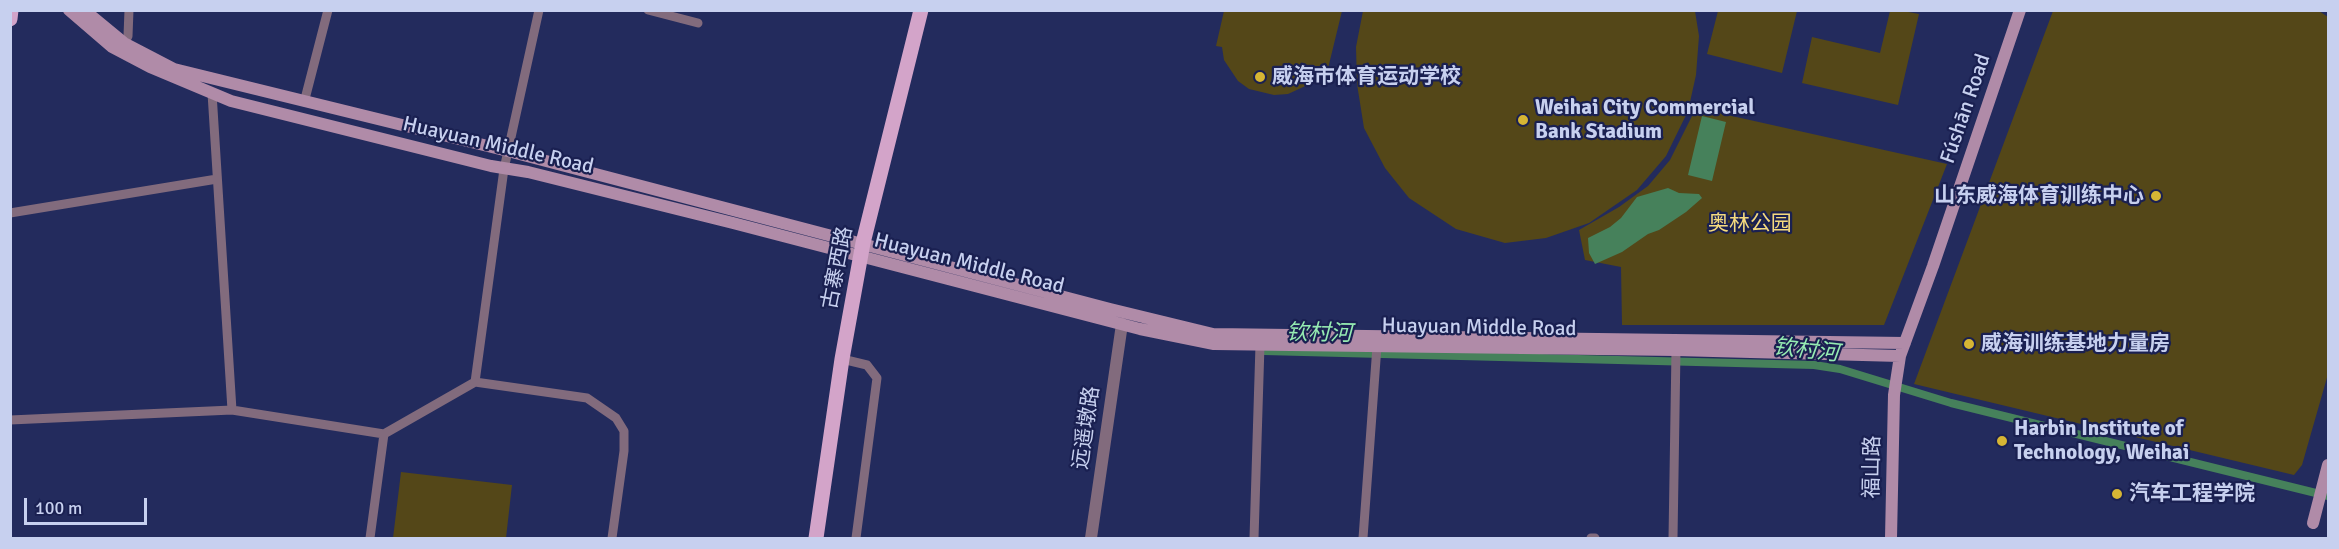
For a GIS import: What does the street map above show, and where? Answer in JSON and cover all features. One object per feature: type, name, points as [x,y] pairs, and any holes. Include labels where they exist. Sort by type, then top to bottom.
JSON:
[{"type":"main road","points":[[10,19],[11,10]]},
{"type":"main road","name":"古寨西路","points":[[816,538],[842,359],[862,250],[921,10]]},
{"type":"main road","name":"Fúshān Road","points":[[1896,380],[1900,356],[2020,10]]},
{"type":"main road","name":"Huayuan Middle Road","points":[[78,12],[112,47],[122,47],[174,69],[508,151],[1122,324],[1214,344],[1376,351],[1900,356]]},
{"type":"main road","name":"Huayuan Middle Road","points":[[122,47],[150,67],[231,101],[504,169],[539,175],[862,250],[1213,334],[1905,343]]},
{"type":"main road","name":"福山路","points":[[1892,538],[1896,380]]},
{"type":"main road","points":[[2313,523],[2328,466]]},
{"type":"street","points":[[122,47],[128,36],[129,10]]},
{"type":"street","points":[[306,95],[328,10]]},
{"type":"street","points":[[475,381],[504,169],[538,10]]},
{"type":"street","points":[[648,10],[698,23]]},
{"type":"street","points":[[212,93],[232,410]]},
{"type":"street","points":[[10,213],[217,179]]},
{"type":"street","name":"远遥墩路","points":[[1091,538],[1122,324]]},
{"type":"street","points":[[1254,538],[1260,345]]},
{"type":"street","points":[[1363,538],[1376,351]]},
{"type":"street","points":[[1673,538],[1676,353]]},
{"type":"street","points":[[842,359],[867,365],[877,378],[856,538]]},
{"type":"street","points":[[10,420],[232,410],[384,434],[475,381],[586,398],[616,418],[624,431],[624,451],[612,538]]},
{"type":"street","points":[[370,538],[384,434]]},
{"type":"green space","points":[[1224,11],[1342,11],[1324,85],[1312,83],[1288,94],[1274,95],[1249,89],[1238,81],[1224,60],[1222,47],[1216,46]]},
{"type":"green space","name":"Weihai City Commercial Bank Stadium","points":[[1363,11],[1695,11],[1699,36],[1696,75],[1688,111],[1666,156],[1637,190],[1589,223],[1546,238],[1505,243],[1456,229],[1409,198],[1385,168],[1364,128],[1357,84],[1356,47]]},
{"type":"green space","points":[[1718,11],[1797,11],[1782,73],[1707,54]]},
{"type":"green space","points":[[1890,11],[1919,14],[1898,105],[1802,83],[1812,37],[1880,53]]},
{"type":"green space","name":"山东威海体育训练中心","points":[[2053,11],[2319,11],[2328,17],[2328,374],[2302,465],[2294,475],[1914,384]]},
{"type":"green space","name":"奥林公园","points":[[1696,108],[1947,164],[1884,325],[1622,325],[1621,267],[1585,260],[1579,230],[1619,207],[1648,186],[1670,160]]},
{"type":"green space","points":[[401,472],[512,485],[506,538],[393,538]]},
{"type":"shaded area","points":[[1702,116],[1726,122],[1712,181],[1688,175]]},
{"type":"shaded area","points":[[1668,188],[1679,193],[1699,194],[1702,198],[1659,230],[1648,234],[1622,252],[1595,264],[1589,253],[1588,238],[1610,227],[1621,218],[1637,197]]},
{"type":"waterway","name":"钦村河","points":[[1264,351],[1814,365],[1840,369],[1951,403],[2328,496]]},
{"type":"place","name":"威海市体育运动学校","points":[[1260,77]]},
{"type":"place","name":"Weihai City Commercial Bank Stadium","points":[[1523,120]]},
{"type":"place","name":"山东威海体育训练中心","points":[[2156,196]]},
{"type":"place","name":"威海训练基地力量房","points":[[1969,344]]},
{"type":"place","name":"Harbin Institute of Technology, Weihai","points":[[2002,441]]},
{"type":"place","name":"汽车工程学院","points":[[2117,494]]}]
